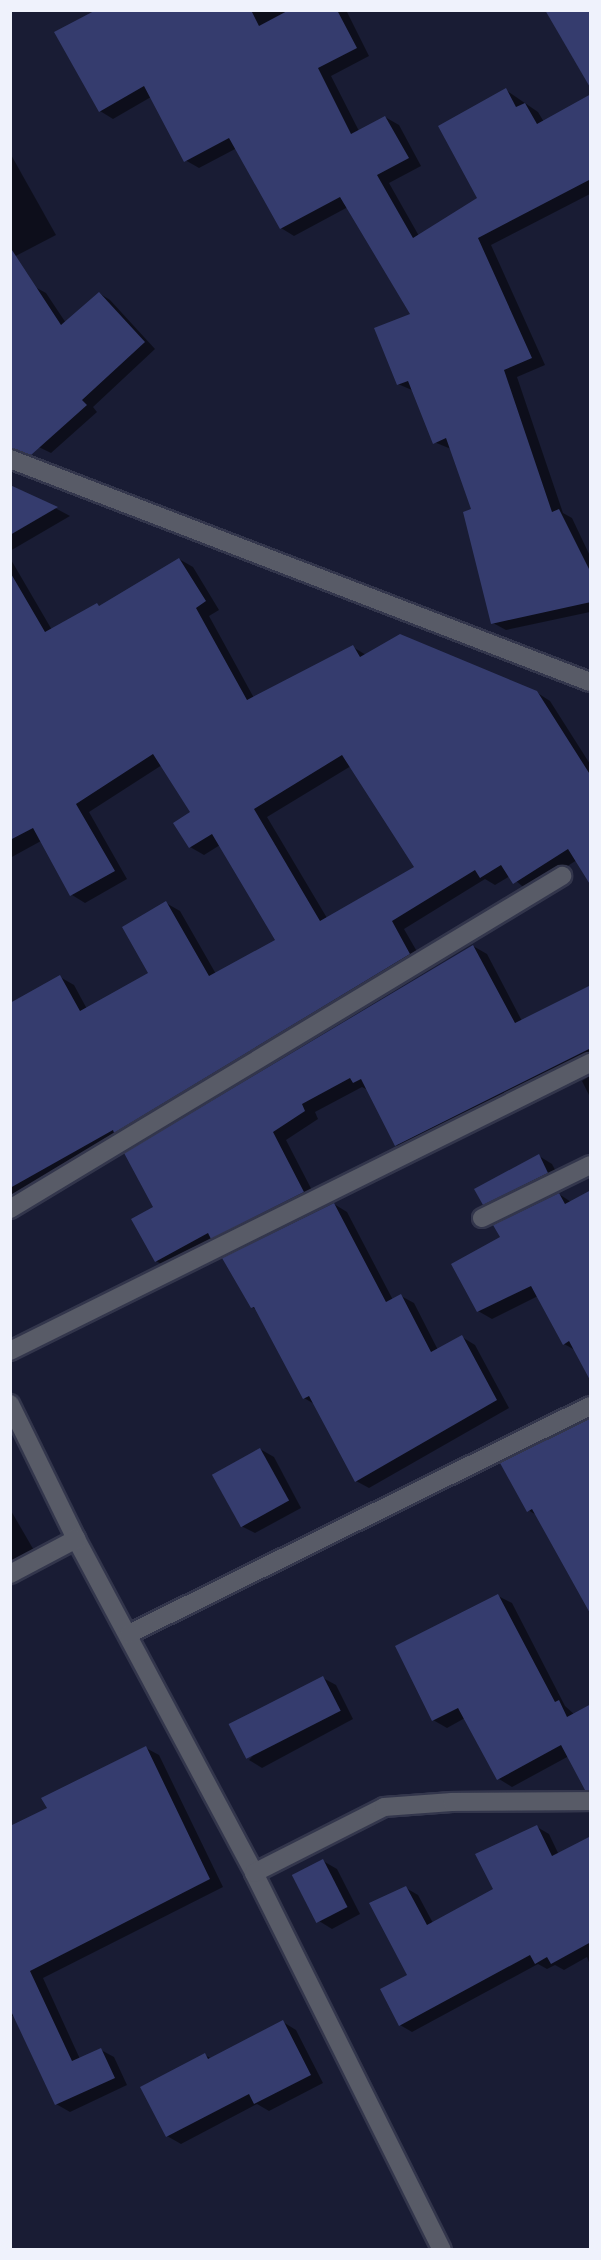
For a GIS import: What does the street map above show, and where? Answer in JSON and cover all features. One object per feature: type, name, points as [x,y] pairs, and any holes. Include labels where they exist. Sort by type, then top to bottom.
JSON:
[{"type":"street","points":[[10,459],[591,682]]},
{"type":"street","points":[[10,1209],[562,876]]},
{"type":"street","points":[[10,1351],[591,1063]]},
{"type":"street","points":[[482,1218],[591,1165]]},
{"type":"street","points":[[10,1404],[76,1539],[129,1634],[254,1872],[442,2250]]},
{"type":"street","points":[[129,1634],[591,1406]]},
{"type":"street","points":[[10,1574],[76,1539]]},
{"type":"street","points":[[254,1872],[384,1807],[452,1802],[591,1802]]},
{"type":"building","points":[[96,10],[251,10],[259,26],[289,10],[337,10],[357,48],[318,68],[351,134],[385,116],[409,158],[377,175],[413,238],[477,198],[438,126],[506,88],[516,107],[525,103],[537,124],[591,94],[591,179],[478,238],[532,358],[504,370],[552,512],[559,509],[591,573],[591,602],[491,624],[463,512],[471,509],[446,438],[433,444],[408,381],[397,385],[374,328],[410,314],[340,197],[280,229],[229,138],[184,162],[144,86],[99,112],[54,32]]},
{"type":"building","points":[[545,10],[591,10],[591,89]]},
{"type":"building","points":[[10,247],[61,325],[99,292],[145,342],[82,400],[87,405],[31,455],[10,448]]},
{"type":"building","points":[[10,485],[58,507],[10,535]]},
{"type":"building","points":[[179,558],[206,601],[196,608],[247,700],[353,645],[360,657],[400,634],[537,691],[591,776],[591,886],[568,849],[513,884],[501,865],[480,878],[475,870],[392,921],[410,954],[114,1133],[113,1130],[10,1188],[10,1003],[60,975],[80,1011],[148,973],[122,927],[166,901],[209,976],[275,940],[212,834],[189,848],[173,823],[190,812],[153,754],[76,804],[115,871],[70,896],[33,828],[10,840],[10,572],[45,632],[97,603],[99,606]],"holes":[[[342,755],[414,867],[320,921],[254,809]]]},
{"type":"building","points":[[473,945],[515,1023],[591,985],[591,1048],[395,1146],[361,1079],[353,1083],[350,1078],[302,1104],[305,1111],[273,1132],[304,1192],[211,1239],[208,1233],[155,1262],[131,1219],[153,1207],[124,1153]]},
{"type":"building","points":[[539,1154],[548,1173],[483,1205],[474,1189]]},
{"type":"building","points":[[591,1190],[591,1382],[569,1341],[563,1345],[531,1286],[477,1312],[451,1264],[500,1237],[493,1225],[559,1193],[565,1204]]},
{"type":"building","points":[[334,1203],[386,1302],[401,1294],[431,1352],[462,1335],[497,1400],[355,1482],[309,1396],[303,1399],[254,1307],[251,1308],[222,1258]]},
{"type":"building","points":[[591,1418],[591,1615],[532,1509],[527,1512],[500,1463]]},
{"type":"building","points":[[260,1448],[289,1500],[241,1527],[212,1475]]},
{"type":"building","points":[[498,1594],[555,1702],[559,1700],[567,1717],[591,1704],[591,1790],[585,1790],[561,1745],[497,1780],[458,1708],[432,1721],[395,1646]]},
{"type":"building","points":[[323,1676],[341,1711],[246,1759],[229,1724]]},
{"type":"building","points":[[146,1746],[210,1879],[30,1971],[72,2061],[101,2048],[115,2078],[55,2105],[10,2009],[10,1826],[47,1808],[41,1798]]},
{"type":"building","points":[[537,1825],[552,1856],[591,1836],[591,1942],[551,1964],[547,1957],[535,1964],[530,1955],[399,2026],[380,1989],[407,1975],[369,1903],[406,1886],[427,1925],[493,1889],[475,1854]]},
{"type":"building","points":[[323,1859],[348,1907],[316,1923],[292,1875]]},
{"type":"building","points":[[283,2020],[311,2075],[254,2104],[249,2094],[166,2137],[140,2087],[205,2053],[208,2059]]}]
